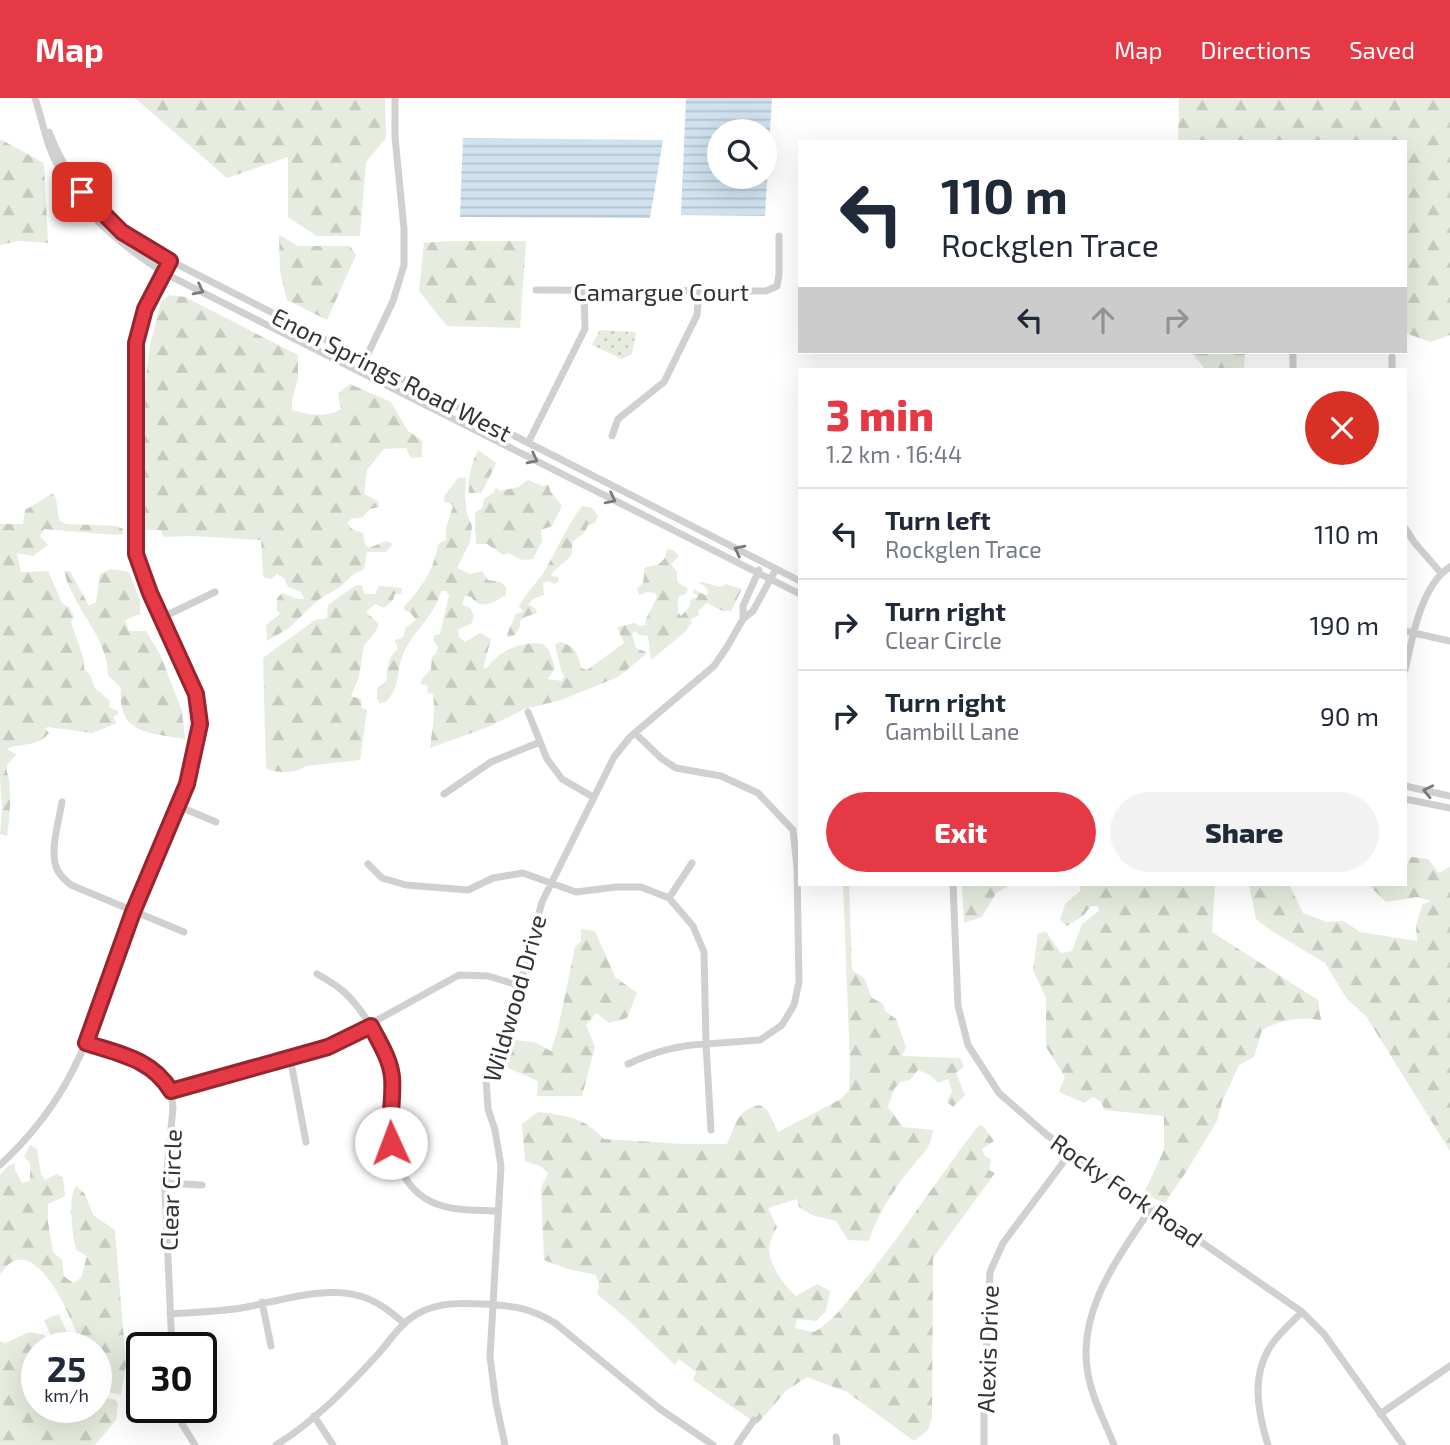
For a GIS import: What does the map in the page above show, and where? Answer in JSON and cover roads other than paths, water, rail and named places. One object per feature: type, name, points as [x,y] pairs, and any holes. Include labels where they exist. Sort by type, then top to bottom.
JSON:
[{"type":"street","points":[[35,98],[54,159],[77,198],[116,240],[163,273],[798,593]]},
{"type":"street","points":[[359,370],[400,281],[404,265],[395,98]]},
{"type":"street","name":"Enon Springs Road West","points":[[38,107],[62,162],[92,204],[128,236],[170,261],[798,580]]},
{"type":"street","name":"Camargue Court","points":[[536,290],[766,291],[777,286],[779,236]]},
{"type":"street","points":[[0,1165],[56,1100],[86,1043],[133,912],[187,784],[193,757],[200,713],[195,692],[161,618],[136,554],[136,343],[145,309],[170,261]]},
{"type":"street","points":[[528,443],[585,329],[584,291]]},
{"type":"street","points":[[612,436],[618,419],[664,382],[697,315],[699,291]]},
{"type":"street","points":[[1392,357],[1392,368]]},
{"type":"street","points":[[1407,531],[1441,573]]},
{"type":"street","name":"Wildwood Drive","points":[[743,618],[743,606],[763,562]]},
{"type":"street","points":[[1407,651],[1409,632],[1425,601],[1441,573],[1450,568]]},
{"type":"street","name":"Wildwood Drive","points":[[505,1445],[490,1357],[501,1166],[495,1130],[488,1109],[486,1079],[511,1021],[536,921],[550,883],[622,744],[714,666],[743,618],[753,611],[776,569]]},
{"type":"street","points":[[161,618],[215,592]]},
{"type":"street","points":[[1409,632],[1450,641]]},
{"type":"street","points":[[528,712],[547,759],[562,779],[593,797]]},
{"type":"street","points":[[628,1064],[649,1054],[683,1045],[760,1040],[782,1025],[794,1005],[799,982],[797,867],[793,830],[758,793],[721,776],[676,768],[662,759],[635,733]]},
{"type":"street","points":[[444,794],[491,762],[540,742]]},
{"type":"street","points":[[1407,786],[1450,796]]},
{"type":"street","points":[[1407,799],[1450,808]]},
{"type":"street","points":[[62,802],[55,852],[55,866],[62,877],[71,885],[184,932]]},
{"type":"street","points":[[178,806],[216,822]]},
{"type":"street","points":[[670,898],[692,863]]},
{"type":"street","points":[[368,864],[382,878],[405,885],[457,891],[468,890],[511,873],[535,875],[576,892],[641,887],[670,898],[693,926],[704,952],[706,1044],[712,1130]]},
{"type":"street","name":"Rocky Fork Road","points":[[953,886],[958,1006],[968,1045],[999,1093],[1070,1152],[1302,1312],[1324,1334],[1403,1445]]},
{"type":"street","points":[[317,974],[345,993],[371,1026],[386,1055],[392,1078],[389,1128],[392,1147],[413,1191],[444,1207],[498,1211]]},
{"type":"street","points":[[86,1043],[140,1062],[154,1070],[171,1091],[332,1045],[371,1026],[459,975],[488,976],[521,986]]},
{"type":"street","points":[[290,1057],[306,1142]]},
{"type":"street","name":"Clear Circle","points":[[171,1091],[173,1108],[166,1183],[171,1332]]},
{"type":"street","name":"Alexis Drive","points":[[984,1445],[990,1272],[1003,1243],[1070,1152]]},
{"type":"street","points":[[166,1183],[202,1185]]},
{"type":"street","points":[[1114,1445],[1088,1376],[1091,1311],[1114,1266],[1152,1208]]},
{"type":"street","points":[[170,1314],[243,1307],[262,1302],[337,1293],[365,1297],[404,1323]]},
{"type":"street","points":[[262,1302],[271,1346]]},
{"type":"street","points":[[276,1445],[294,1434],[337,1397],[404,1323],[431,1307],[467,1304],[526,1308],[555,1323],[660,1409],[713,1445]]},
{"type":"street","points":[[1268,1445],[1259,1417],[1257,1395],[1260,1372],[1273,1342],[1302,1312]]},
{"type":"street","points":[[1380,1414],[1450,1366]]},
{"type":"street","points":[[314,1416],[333,1445]]},
{"type":"street","points":[[737,1445],[754,1420]]},
{"type":"street","points":[[182,1423],[195,1445]]},
{"type":"water","points":[[686,98],[772,98],[771,119],[707,119],[707,189],[767,189],[765,216],[681,215]]},
{"type":"water","points":[[463,138],[663,140],[650,218],[460,217]]}]
